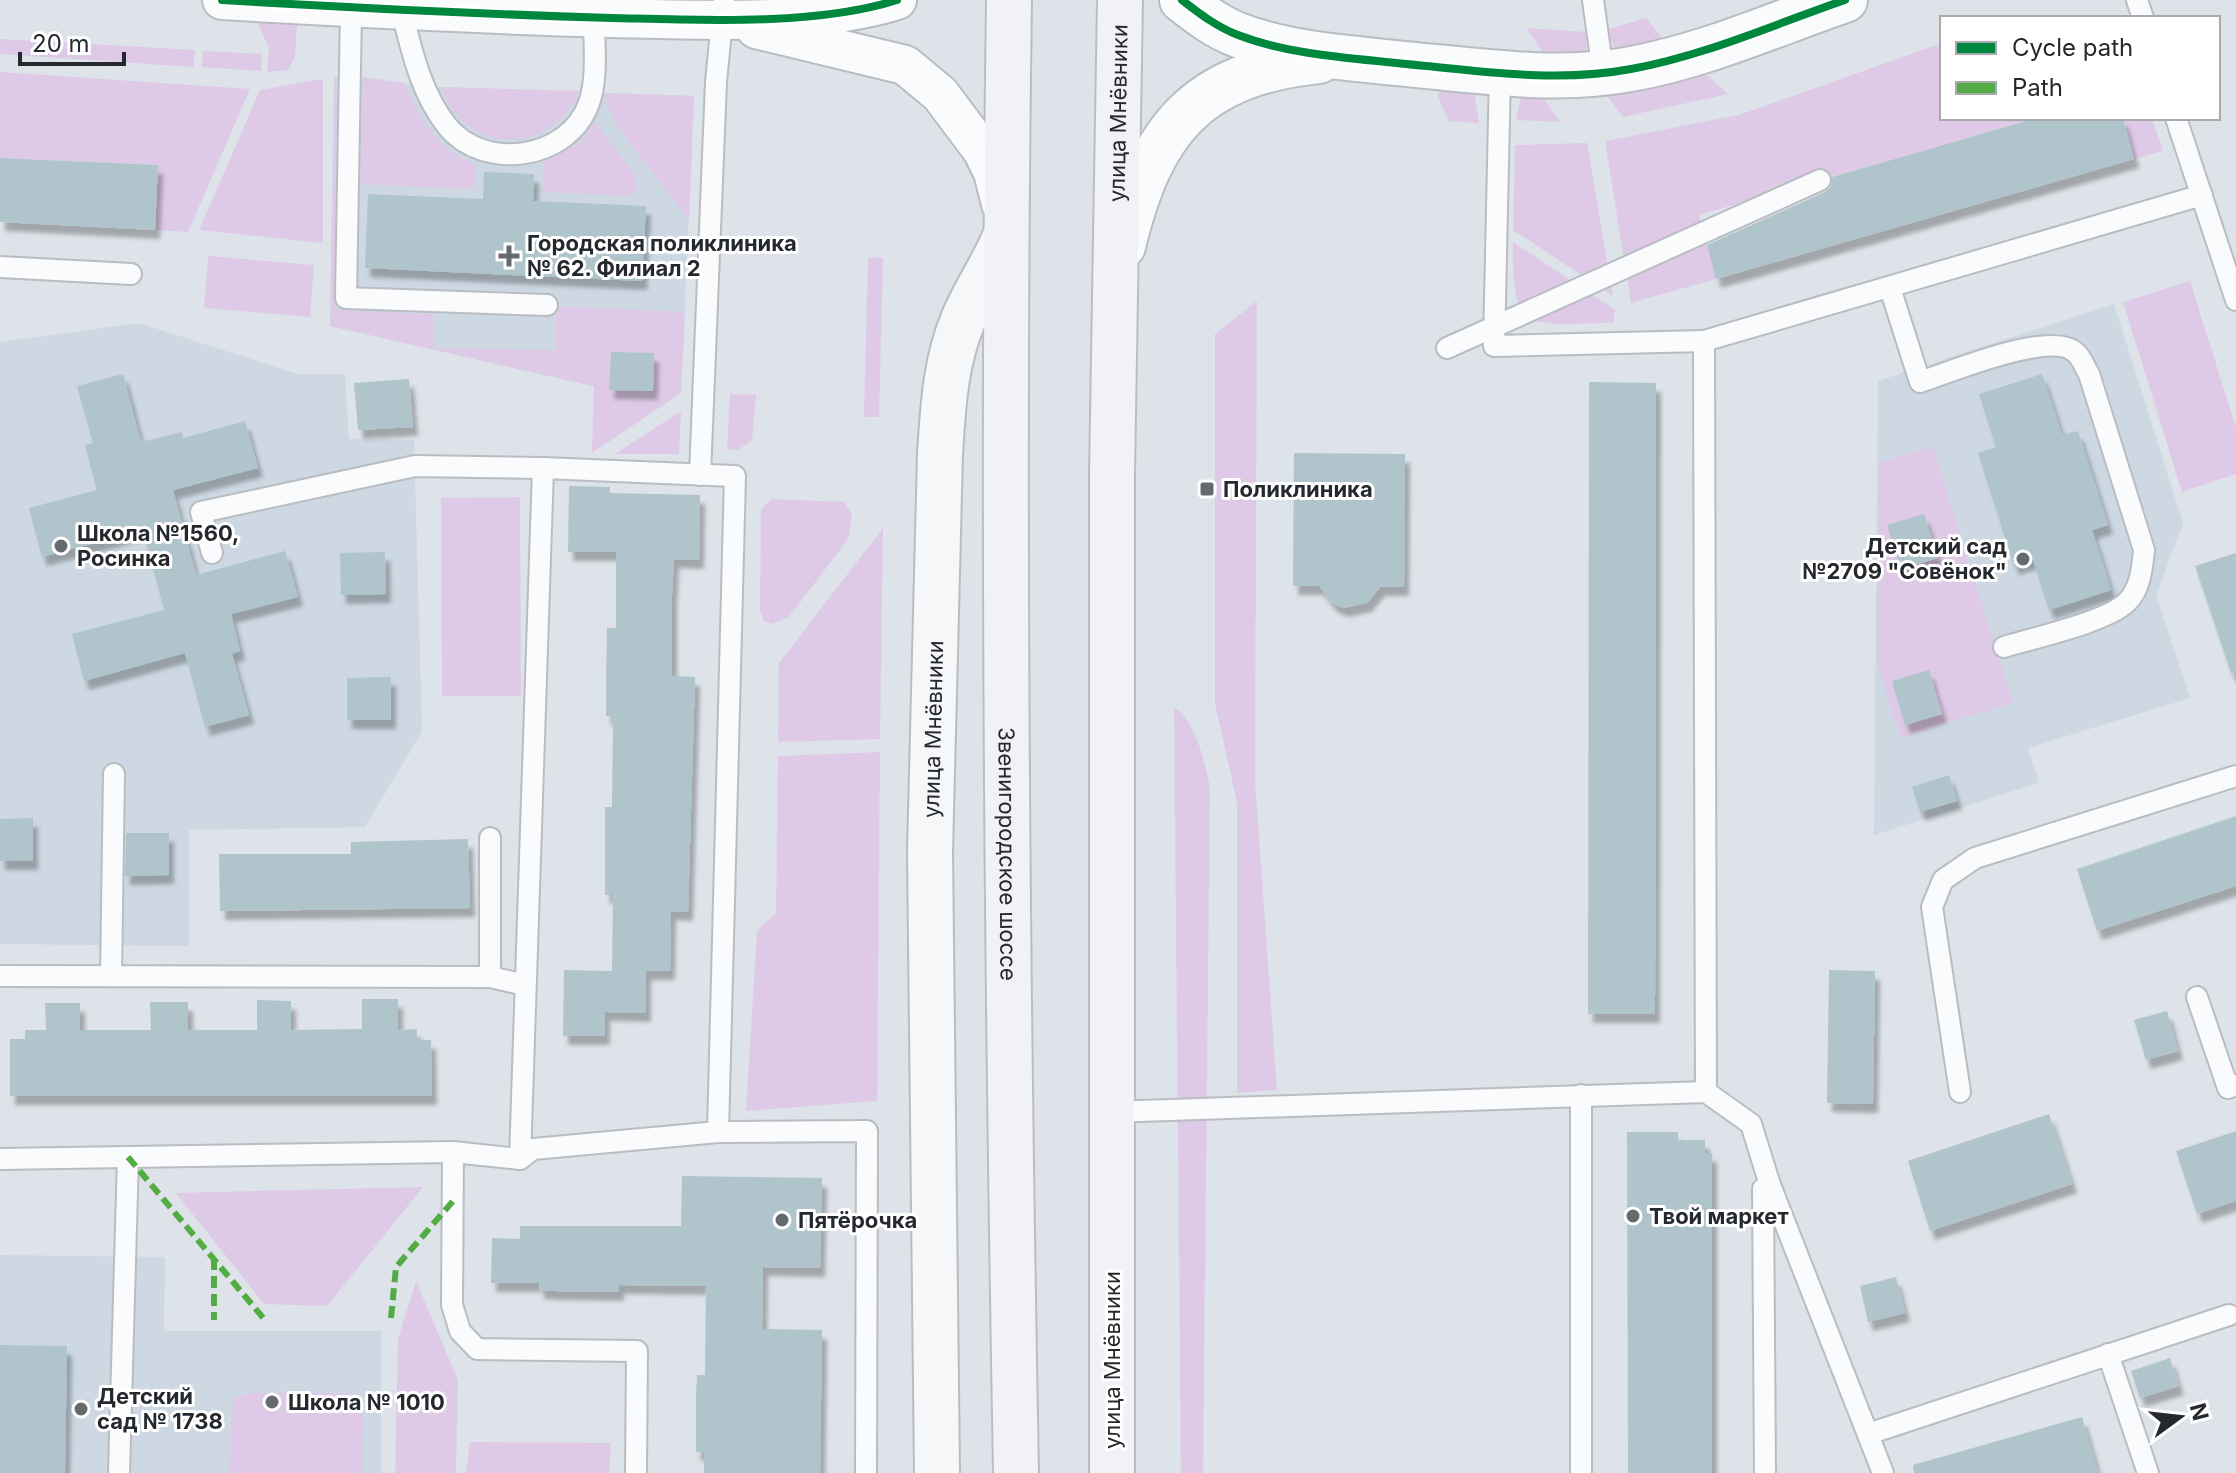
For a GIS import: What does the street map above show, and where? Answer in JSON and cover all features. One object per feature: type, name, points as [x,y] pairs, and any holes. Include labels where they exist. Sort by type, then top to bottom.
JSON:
[{"type":"main road","name":"улица Мнёвники","points":[[937,1473],[930,852],[939,465],[944,389],[953,346],[1005,231],[1009,0]]},
{"type":"main road","name":"улица Мнёвники","points":[[1112,1473],[1114,309],[1120,0]]},
{"type":"main road","name":"Звенигородское шоссе","points":[[1005,231],[1009,1115],[1016,1473]]},
{"type":"street","points":[[222,0],[339,5],[402,12],[494,8],[594,17],[863,8],[897,0]]},
{"type":"street","points":[[1182,0],[1215,25],[1241,36],[1345,58],[1552,75],[1603,72],[1673,59],[1845,0]]},
{"type":"street","points":[[723,11],[905,65],[940,94],[982,150],[997,185],[1005,231]]},
{"type":"street","points":[[1114,309],[1121,252],[1133,204],[1146,169],[1164,137],[1184,113],[1246,76],[1271,68],[1345,58]]},
{"type":"lane","points":[[1593,0],[1603,72]]},
{"type":"lane","points":[[339,5],[346,298],[547,305]]},
{"type":"lane","points":[[700,475],[715,97],[723,11]]},
{"type":"lane","points":[[402,12],[418,73],[448,128],[473,145],[509,155],[538,151],[573,128],[584,114],[591,92],[594,17]]},
{"type":"lane","points":[[1494,337],[1500,73]]},
{"type":"lane","points":[[2177,120],[2236,300]]},
{"type":"lane","points":[[1494,337],[1820,180]]},
{"type":"lane","points":[[1494,337],[1704,341],[2202,195]]},
{"type":"lane","points":[[0,267],[131,274]]},
{"type":"lane","points":[[1890,288],[1920,382],[2034,346],[2056,343],[2076,351],[2089,374],[2144,550],[2142,576],[2129,601],[2112,612],[2004,647]]},
{"type":"lane","points":[[1704,341],[1706,1092]]},
{"type":"lane","points":[[212,553],[201,512],[415,466],[735,476],[718,1132]]},
{"type":"lane","points":[[520,1159],[543,468]]},
{"type":"lane","points":[[111,976],[114,774]]},
{"type":"lane","points":[[1960,1092],[1932,907],[1943,880],[1975,858],[2236,776]]},
{"type":"lane","points":[[490,838],[490,977]]},
{"type":"lane","points":[[0,976],[490,977],[525,985]]},
{"type":"lane","points":[[2197,997],[2228,1088],[2236,1085]]},
{"type":"lane","points":[[1111,1112],[1706,1092],[1751,1124],[1770,1185],[1883,1473]]},
{"type":"lane","points":[[1581,1095],[1581,1473]]},
{"type":"lane","points":[[0,1159],[453,1152],[520,1159],[533,1149],[718,1132],[867,1131],[866,1473]]},
{"type":"lane","points":[[453,1152],[452,1305],[460,1331],[477,1349],[637,1351],[636,1473]]},
{"type":"lane","points":[[119,1473],[128,1157]]},
{"type":"lane","points":[[1765,1473],[1763,1189],[1770,1185]]},
{"type":"lane","points":[[1868,1434],[2229,1315]]},
{"type":"lane","points":[[2108,1354],[2148,1473]]},
{"type":"shaded area","points":[[1646,18],[1664,40],[1616,50],[1606,30]]},
{"type":"shaded area","points":[[256,19],[297,23],[295,57],[288,70],[267,72],[269,48]]},
{"type":"shaded area","points":[[1526,28],[1587,32],[1586,53],[1549,61]]},
{"type":"shaded area","points":[[0,39],[195,50],[193,67],[0,54]]},
{"type":"shaded area","points":[[1940,44],[1940,120],[2030,120],[1699,215],[1716,279],[1631,303],[1605,141],[1739,115]]},
{"type":"shaded area","points":[[203,51],[262,54],[261,71],[202,67]]},
{"type":"shaded area","points":[[1699,68],[1728,94],[1623,117],[1602,89]]},
{"type":"shaded area","points":[[0,72],[250,89],[188,232],[155,230],[158,165],[0,158]]},
{"type":"shaded area","name":"Городская поликлиника № 62. Филиал 2","points":[[334,77],[440,87],[694,96],[681,393],[609,390],[330,326]]},
{"type":"shaded area","points":[[335,77],[339,107],[335,310],[433,314],[434,348],[555,350],[556,306],[685,312],[681,393],[592,453],[594,386],[330,326]],"holes":[[[611,352],[654,353],[653,391],[609,390]]]},
{"type":"shaded area","points":[[363,77],[405,83],[424,121],[440,142],[476,164],[474,189],[360,184]]},
{"type":"shaded area","points":[[323,79],[323,243],[199,230],[260,90]]},
{"type":"shaded area","points":[[440,87],[581,91],[567,113],[549,128],[529,137],[508,140],[488,136],[469,126],[452,110]]},
{"type":"shaded area","points":[[1440,89],[1470,91],[1475,96],[1479,123],[1449,121],[1438,97]]},
{"type":"shaded area","points":[[602,93],[694,96],[689,221],[616,124]]},
{"type":"shaded area","points":[[1521,96],[1542,96],[1560,122],[1516,120]]},
{"type":"shaded area","points":[[2124,120],[2153,120],[2163,151],[2134,159]]},
{"type":"shaded area","points":[[595,122],[635,175],[637,192],[630,196],[543,192],[544,163],[580,142]]},
{"type":"shaded area","points":[[1587,143],[1613,296],[1513,230],[1515,145]]},
{"type":"shaded area","points":[[1513,242],[1615,310],[1613,323],[1544,323],[1531,318],[1522,310],[1516,295]]},
{"type":"shaded area","points":[[208,256],[314,265],[310,317],[204,308]]},
{"type":"shaded area","points":[[868,257],[883,258],[879,417],[864,417]]},
{"type":"shaded area","points":[[2190,281],[2236,428],[2236,474],[2182,492],[2123,302]]},
{"type":"shaded area","points":[[1257,301],[1255,780],[1277,1090],[1237,1093],[1237,802],[1215,704],[1215,334]]},
{"type":"shaded area","name":"Детский сад №2709 \"Совёнок\"","points":[[2114,304],[2183,523],[2156,595],[2190,698],[2028,748],[2039,783],[1874,835],[1878,381]]},
{"type":"shaded area","points":[[139,323],[298,374],[345,374],[349,439],[414,440],[422,732],[365,827],[189,830],[189,946],[0,944],[0,342]]},
{"type":"shaded area","points":[[730,394],[756,395],[752,440],[737,451],[727,449]]},
{"type":"shaded area","points":[[681,411],[679,454],[615,454]]},
{"type":"shaded area","points":[[1933,447],[2013,703],[1900,738],[1877,663],[1878,463]]},
{"type":"shaded area","points":[[520,497],[521,696],[442,696],[441,498]]},
{"type":"shaded area","points":[[771,499],[844,502],[852,514],[849,536],[842,547],[789,617],[772,624],[764,621],[760,610],[761,509]]},
{"type":"shaded area","points":[[883,528],[880,739],[778,742],[779,663]]},
{"type":"shaded area","points":[[1174,707],[1182,713],[1194,732],[1210,788],[1203,1473],[1181,1473]]},
{"type":"shaded area","points":[[880,752],[877,1101],[746,1111],[757,931],[776,913],[778,756]]},
{"type":"shaded area","points":[[423,1187],[327,1306],[264,1304],[176,1193]]},
{"type":"shaded area","points":[[0,1255],[165,1257],[164,1331],[381,1331],[381,1473],[0,1473]]},
{"type":"shaded area","points":[[416,1281],[458,1380],[456,1473],[395,1473],[398,1339]]},
{"type":"shaded area","points":[[252,1393],[344,1393],[358,1398],[363,1412],[362,1473],[230,1473],[231,1413],[236,1397]]},
{"type":"shaded area","points":[[470,1442],[611,1443],[609,1473],[466,1473]]},
{"type":"building","points":[[2030,120],[2124,120],[2134,159],[1716,279],[1707,245],[1825,192],[1831,187],[1832,177]]},
{"type":"building","points":[[0,158],[158,165],[155,230],[0,222]]},
{"type":"building","points":[[484,172],[534,174],[533,201],[646,206],[642,281],[365,268],[368,194],[483,199]]},
{"type":"building","points":[[611,352],[654,353],[653,391],[609,390]]},
{"type":"building","name":"Школа №1560, Росинка","points":[[123,374],[141,442],[182,432],[183,438],[245,421],[258,468],[173,490],[196,575],[285,551],[298,597],[231,614],[240,651],[232,654],[249,715],[205,727],[185,653],[84,681],[72,634],[164,610],[143,530],[42,557],[29,508],[97,490],[85,445],[93,443],[77,386]]},
{"type":"building","points":[[2042,374],[2062,435],[2078,431],[2108,525],[2092,530],[2111,590],[2049,610],[2033,560],[2014,566],[1978,453],[1996,447],[1979,394]]},
{"type":"building","points":[[409,379],[413,427],[358,430],[354,383]]},
{"type":"building","points":[[1589,382],[1656,383],[1655,1014],[1588,1014]]},
{"type":"building","points":[[1294,453],[1405,454],[1404,587],[1380,587],[1367,603],[1343,608],[1332,603],[1319,586],[1293,586]]},
{"type":"building","points":[[569,486],[610,487],[610,493],[700,495],[699,560],[674,559],[672,596],[672,676],[695,677],[688,912],[671,911],[670,971],[646,971],[646,1013],[605,1012],[605,1036],[563,1036],[564,970],[612,971],[613,895],[605,895],[605,807],[612,807],[613,716],[606,716],[606,678],[607,628],[616,628],[616,552],[568,552]]},
{"type":"building","points":[[1924,514],[1938,558],[1901,569],[1887,525]]},
{"type":"building","points":[[385,552],[386,594],[341,595],[340,553]]},
{"type":"building","points":[[2236,553],[2236,672],[2231,673],[2195,566]]},
{"type":"building","points":[[1929,670],[1942,714],[1905,725],[1892,681]]},
{"type":"building","points":[[391,677],[391,720],[347,720],[347,678]]},
{"type":"building","points":[[1949,775],[1957,801],[1920,812],[1912,787]]},
{"type":"building","points":[[2236,816],[2236,886],[2097,931],[2077,869]]},
{"type":"building","points":[[33,818],[33,861],[0,861],[0,819]]},
{"type":"building","points":[[126,833],[169,833],[169,875],[125,876]]},
{"type":"building","points":[[468,839],[470,908],[220,911],[219,854],[351,854],[351,842]]},
{"type":"building","points":[[1829,970],[1875,971],[1873,1104],[1827,1103]]},
{"type":"building","points":[[362,999],[398,999],[398,1030],[417,1029],[417,1040],[431,1040],[432,1096],[10,1096],[10,1039],[25,1039],[25,1030],[46,1030],[45,1003],[80,1003],[80,1030],[151,1030],[150,1002],[188,1002],[188,1030],[257,1030],[257,1000],[291,1001],[291,1030],[362,1029]]},
{"type":"building","points":[[2167,1011],[2178,1051],[2146,1060],[2134,1020]]},
{"type":"building","points":[[2049,1114],[2072,1184],[1930,1231],[1908,1161]]},
{"type":"building","points":[[2236,1131],[2236,1201],[2197,1214],[2176,1151]]},
{"type":"building","points":[[1627,1132],[1678,1132],[1678,1140],[1705,1140],[1705,1153],[1712,1153],[1712,1473],[1628,1473]]},
{"type":"building","points":[[682,1176],[822,1178],[820,1268],[763,1267],[762,1329],[822,1330],[820,1473],[704,1473],[704,1452],[696,1452],[696,1397],[697,1375],[705,1375],[706,1286],[619,1285],[619,1292],[539,1290],[539,1283],[491,1283],[492,1238],[520,1239],[520,1226],[681,1226]]},
{"type":"building","points":[[1896,1277],[1905,1313],[1868,1322],[1860,1286]]},
{"type":"building","points":[[0,1345],[67,1346],[65,1473],[0,1473]]},
{"type":"building","points":[[2170,1358],[2179,1386],[2140,1398],[2131,1371]]},
{"type":"building","points":[[2082,1417],[2098,1473],[1914,1473],[1913,1465]]},
{"type":"marked path","points":[[128,1157],[265,1320]]},
{"type":"marked path","points":[[391,1318],[396,1267],[453,1201]]},
{"type":"marked path","points":[[214,1258],[214,1320]]},
{"type":"cycle path","points":[[222,0],[514,15],[718,20],[831,14],[897,0]]},
{"type":"cycle path","points":[[1182,0],[1230,32],[1279,47],[1364,60],[1547,75],[1603,73],[1658,63],[1712,48],[1845,0]]},
{"type":"place","name":"Городская поликлиника № 62. Филиал 2","points":[[509,256]]},
{"type":"place","name":"Поликлиника","points":[[1207,489]]},
{"type":"place","name":"Школа №1560, Росинка","points":[[61,546]]},
{"type":"place","name":"Детский сад №2709 \"Совёнок\"","points":[[2023,559]]},
{"type":"place","name":"Твой маркет","points":[[1633,1216]]},
{"type":"place","name":"Пятёрочка","points":[[782,1220]]},
{"type":"place","name":"Школа № 1010","points":[[272,1402]]},
{"type":"place","name":"Детский сад № 1738","points":[[81,1409]]}]
